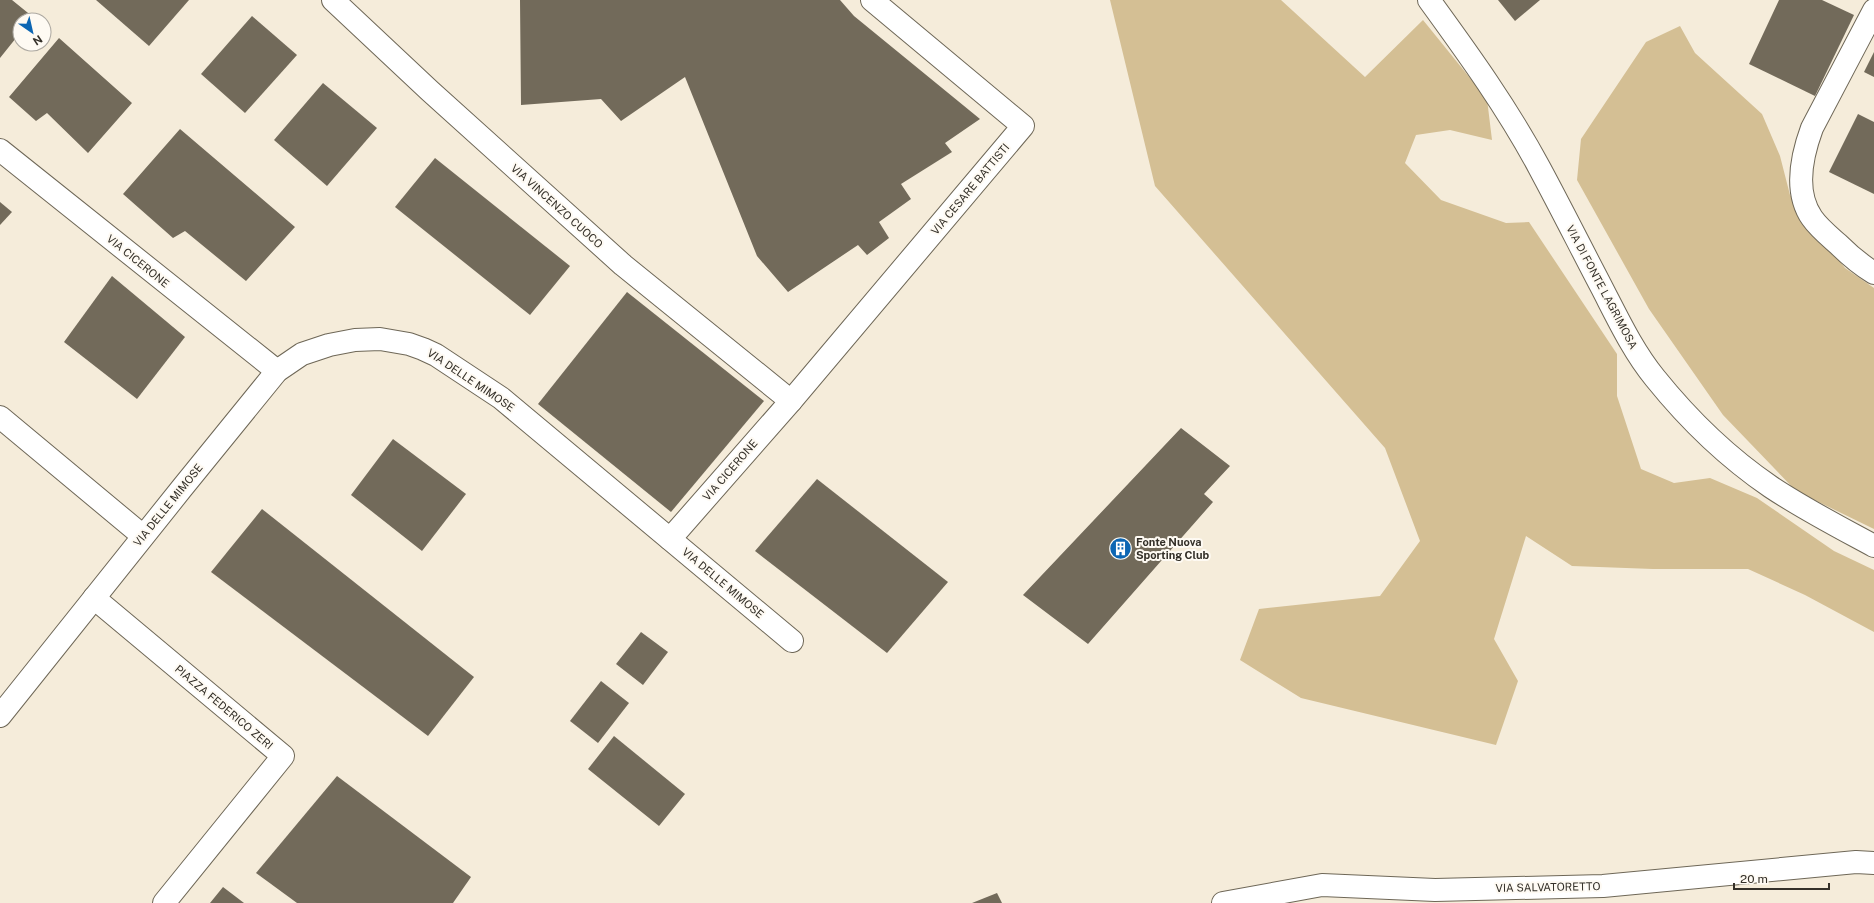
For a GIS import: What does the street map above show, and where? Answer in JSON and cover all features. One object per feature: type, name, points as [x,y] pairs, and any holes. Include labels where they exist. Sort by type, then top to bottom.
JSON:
[{"type":"street","name":"VIA VINCENZO CUOCO","points":[[333,0],[430,91],[623,265],[791,401]]},
{"type":"street","name":"VIA CESARE BATTISTI","points":[[791,401],[1022,126],[872,0]]},
{"type":"street","name":"VIA DI FONTE LAGRIMOSA","points":[[1429,0],[1480,70],[1511,119],[1539,168],[1631,343],[1654,377],[1688,415],[1730,455],[1755,476],[1816,515],[1874,546]]},
{"type":"street","points":[[1874,10],[1812,128],[1806,144],[1801,172],[1804,196],[1811,217],[1852,257],[1874,273]]},
{"type":"street","name":"VIA CICERONE","points":[[0,150],[277,372]]},
{"type":"street","name":"VIA DELLE MIMOSE","points":[[0,716],[143,536],[277,372],[302,354],[342,342],[380,339],[402,342],[436,354],[501,398],[792,641]]},
{"type":"street","name":"VIA CICERONE","points":[[670,539],[791,401]]},
{"type":"street","points":[[0,417],[143,536]]},
{"type":"street","name":"PIAZZA FEDERICO ZERI","points":[[94,598],[283,756],[164,903]]},
{"type":"street","name":"VIA SALVATORETTO","points":[[1223,903],[1322,885],[1435,890],[1603,886],[1856,862],[1874,863]]},
{"type":"shaded area","points":[[1110,0],[1281,0],[1365,77],[1423,20],[1487,99],[1492,140],[1450,130],[1416,135],[1405,163],[1441,200],[1506,223],[1529,222],[1617,354],[1617,396],[1641,469],[1674,483],[1710,478],[1757,498],[1834,551],[1874,570],[1874,632],[1805,595],[1748,569],[1653,569],[1572,566],[1526,536],[1494,639],[1518,681],[1496,745],[1301,698],[1240,660],[1259,609],[1380,596],[1420,541],[1385,448],[1155,186]]},
{"type":"shaded area","points":[[1680,26],[1695,53],[1762,114],[1780,156],[1790,195],[1845,268],[1874,288],[1874,529],[1796,491],[1723,415],[1649,309],[1577,180],[1581,139],[1646,42]]},
{"type":"building","points":[[0,0],[12,0],[27,12],[12,12],[12,43],[0,58]]},
{"type":"building","points":[[96,0],[189,0],[149,46]]},
{"type":"building","points":[[520,0],[840,0],[854,16],[980,119],[945,143],[952,152],[901,184],[911,199],[879,222],[889,238],[867,255],[858,245],[788,292],[757,256],[685,77],[621,121],[601,99],[521,105]]},
{"type":"building","points":[[1498,0],[1540,0],[1515,21]]},
{"type":"building","points":[[1779,0],[1822,0],[1854,15],[1815,96],[1749,64]]},
{"type":"building","points":[[252,16],[297,55],[245,113],[201,74]]},
{"type":"building","points":[[59,38],[132,103],[88,153],[47,113],[36,121],[9,97],[47,52],[52,52],[52,46]]},
{"type":"building","points":[[1874,52],[1874,77],[1864,72]]},
{"type":"building","points":[[323,83],[377,128],[327,186],[274,140]]},
{"type":"building","points":[[1858,114],[1874,122],[1874,194],[1829,172]]},
{"type":"building","points":[[180,129],[295,227],[246,281],[185,231],[173,238],[123,194]]},
{"type":"building","points":[[435,158],[570,266],[530,315],[395,207]]},
{"type":"building","points":[[0,202],[12,212],[0,225]]},
{"type":"building","points":[[112,276],[185,337],[137,399],[64,342]]},
{"type":"building","points":[[627,292],[764,401],[671,512],[538,404]]},
{"type":"building","name":"Fonte Nuova Sporting Club","points":[[1181,428],[1230,466],[1204,494],[1213,502],[1088,644],[1023,595]]},
{"type":"building","points":[[393,439],[466,494],[422,551],[351,495]]},
{"type":"building","points":[[817,479],[948,582],[887,653],[755,551]]},
{"type":"building","points":[[262,509],[474,677],[428,736],[211,572]]},
{"type":"building","points":[[641,632],[668,652],[643,685],[616,664]]},
{"type":"building","points":[[601,681],[629,703],[598,743],[570,721]]},
{"type":"building","points":[[614,736],[685,794],[659,826],[588,769]]},
{"type":"building","points":[[337,776],[471,877],[453,903],[297,903],[256,873]]},
{"type":"building","points":[[223,887],[244,903],[210,903]]},
{"type":"building","points":[[997,893],[1002,903],[972,903]]},
{"type":"place","name":"Fonte Nuova Sporting Club","points":[[1120,548]]}]
